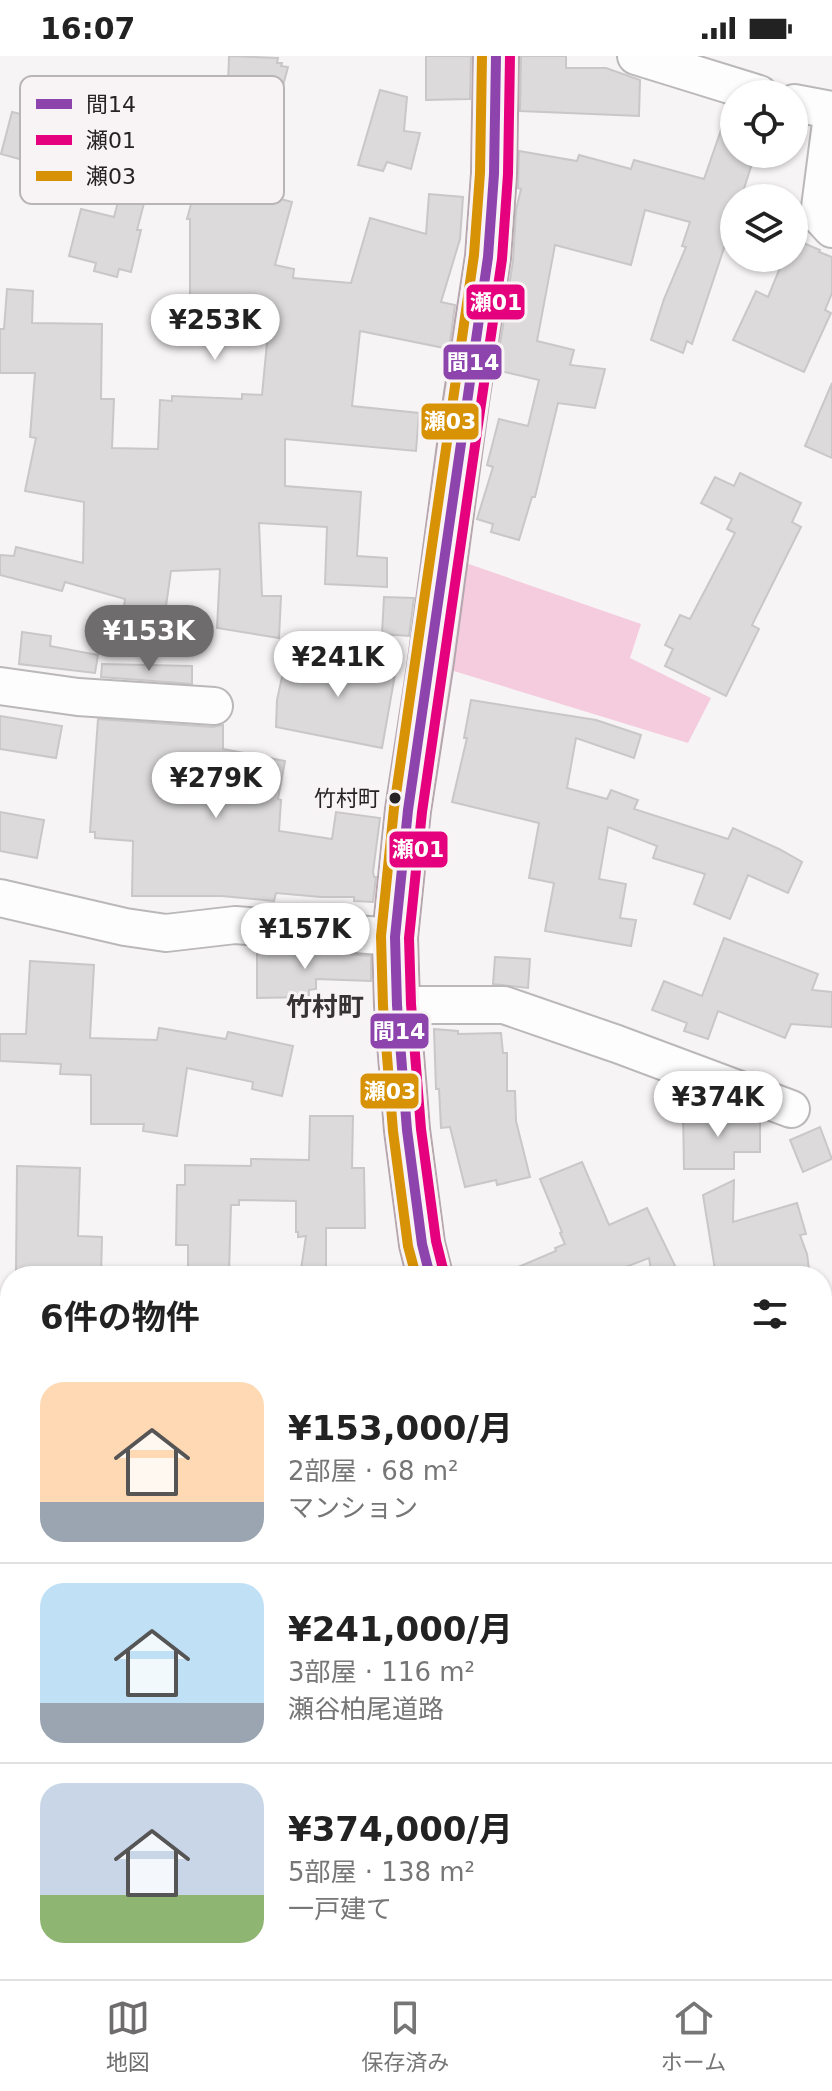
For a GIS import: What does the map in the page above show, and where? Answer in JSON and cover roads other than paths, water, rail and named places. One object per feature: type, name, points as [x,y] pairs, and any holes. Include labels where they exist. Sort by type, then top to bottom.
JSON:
[{"type":"main road","points":[[428,1266],[407,1130],[395,937],[408,810],[488,257],[494,174],[496,56]]},
{"type":"street","points":[[636,56],[720,82]]},
{"type":"street","points":[[808,106],[832,112],[819,215],[832,229]]},
{"type":"street","points":[[0,686],[78,697],[214,706]]},
{"type":"street","points":[[0,898],[125,927],[166,933],[235,925],[395,937]]},
{"type":"street","points":[[397,1005],[504,1005],[791,1109]]},
{"type":"place","name":"竹村町","points":[[395,798]]},
{"type":"district","name":"竹村町","points":[[325,1007]]}]
